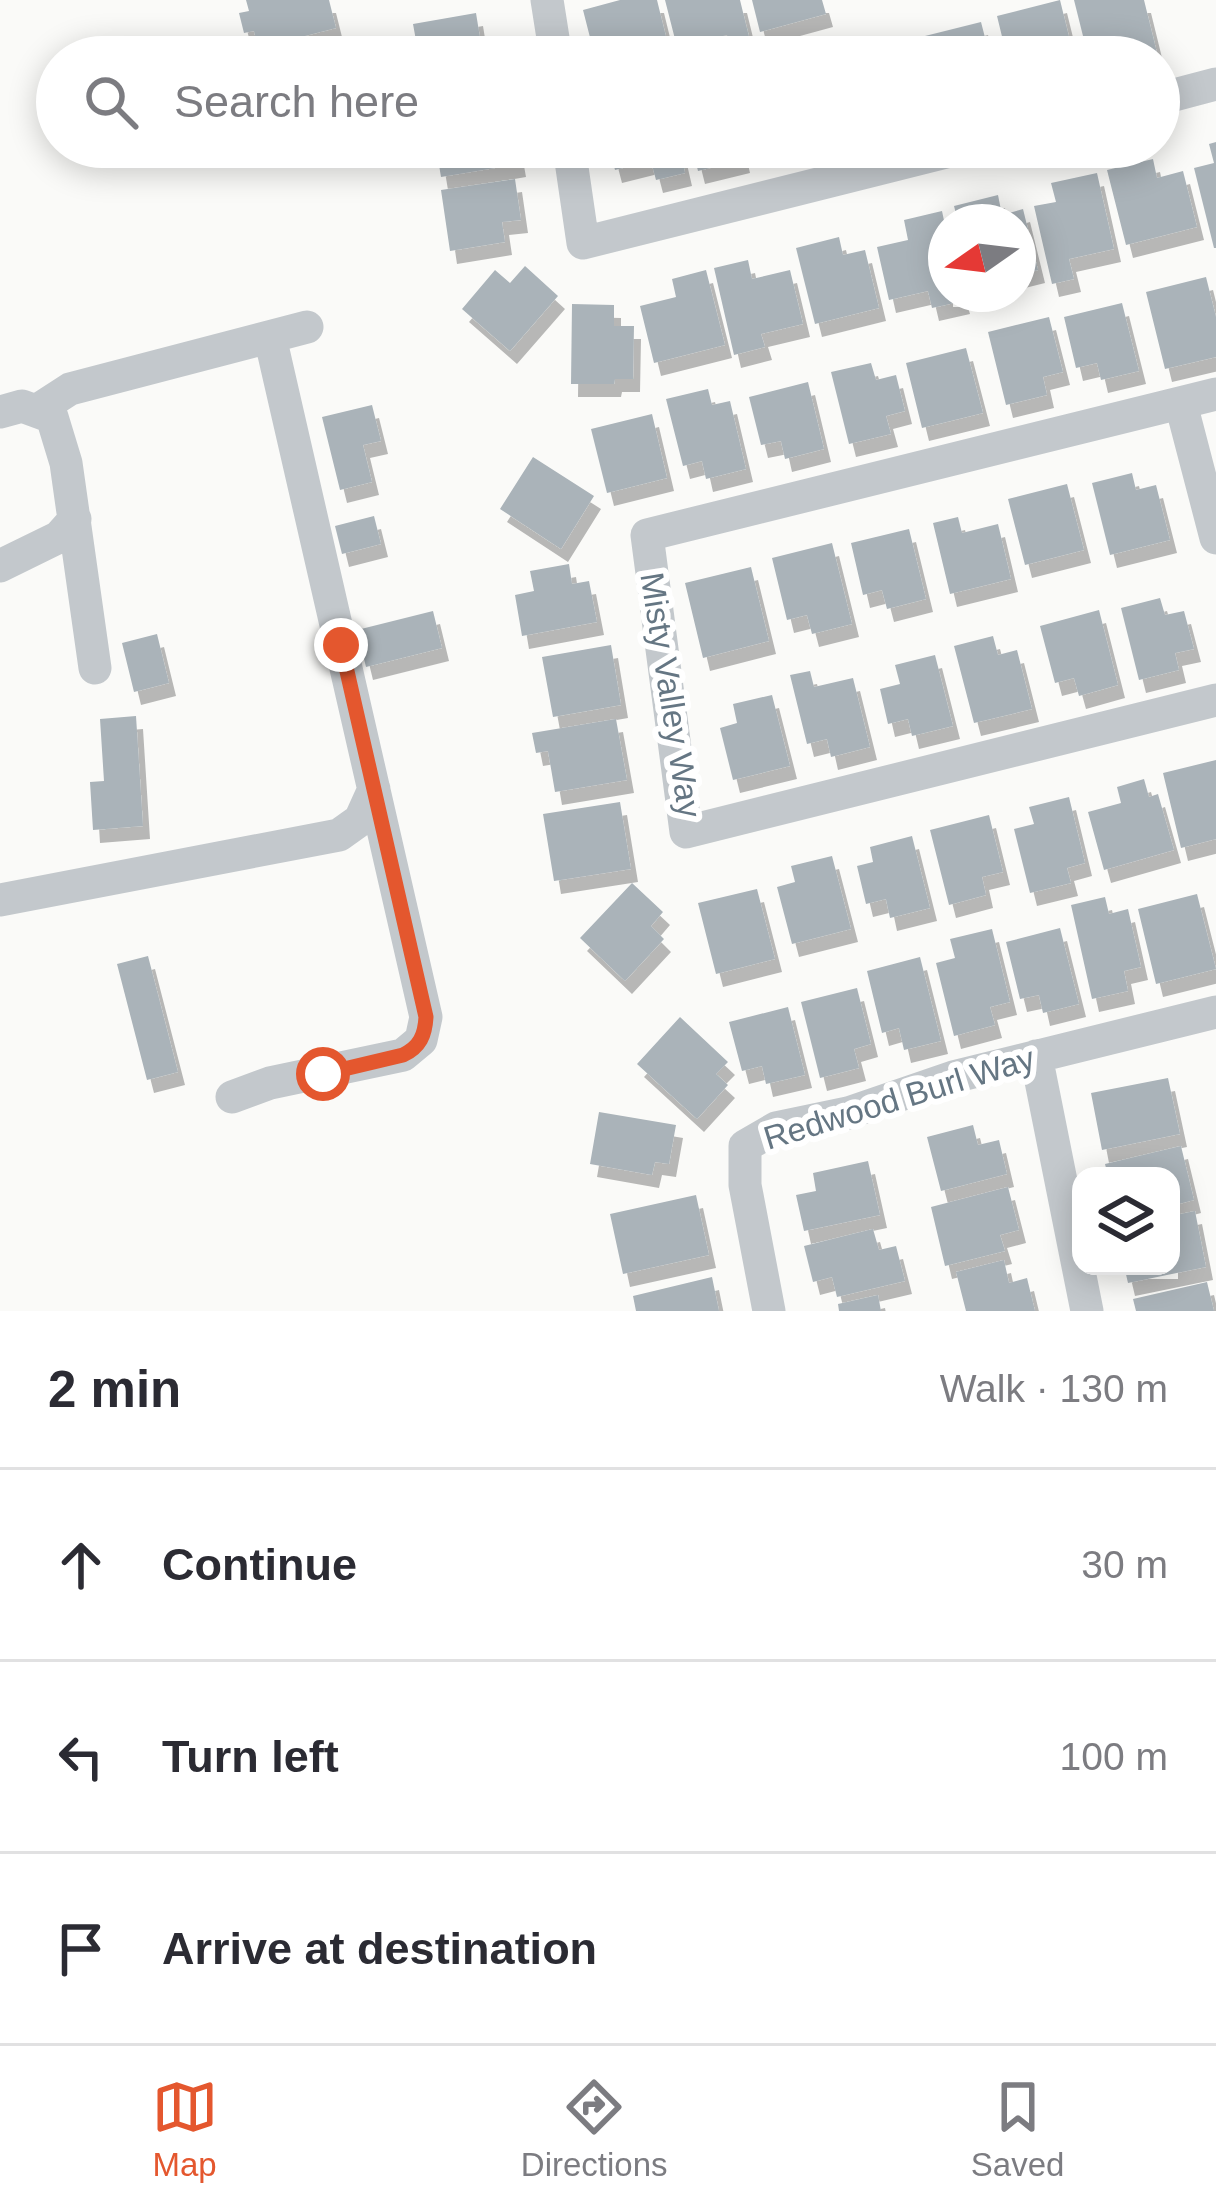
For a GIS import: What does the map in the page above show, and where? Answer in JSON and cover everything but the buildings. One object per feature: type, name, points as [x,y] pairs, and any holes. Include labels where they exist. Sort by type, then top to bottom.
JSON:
[{"type":"street","points":[[547,0],[553,36]]},
{"type":"street","points":[[1180,93],[1216,84]]},
{"type":"street","points":[[572,168],[584,243],[882,168]]},
{"type":"street","points":[[36,411],[70,389],[307,327]]},
{"type":"street","points":[[232,1097],[270,1083],[388,1061],[415,1049],[426,1017],[270,337]]},
{"type":"street","name":"Misty Valley Way","points":[[1216,394],[646,536],[686,832],[1216,700]]},
{"type":"street","points":[[1180,404],[1216,538]]},
{"type":"street","points":[[0,412],[22,406],[52,417],[66,463],[95,668]]},
{"type":"street","points":[[0,566],[59,537],[75,519]]},
{"type":"street","points":[[0,900],[339,835],[360,820],[374,789]]},
{"type":"street","name":"Redwood Burl Way","points":[[769,1311],[745,1185],[745,1146],[776,1128],[848,1113],[953,1077],[1216,1012]]},
{"type":"street","points":[[1036,1056],[1087,1311]]},
{"type":"route","points":[[323,1074],[388,1061],[415,1049],[426,1017],[341,645]]}]
